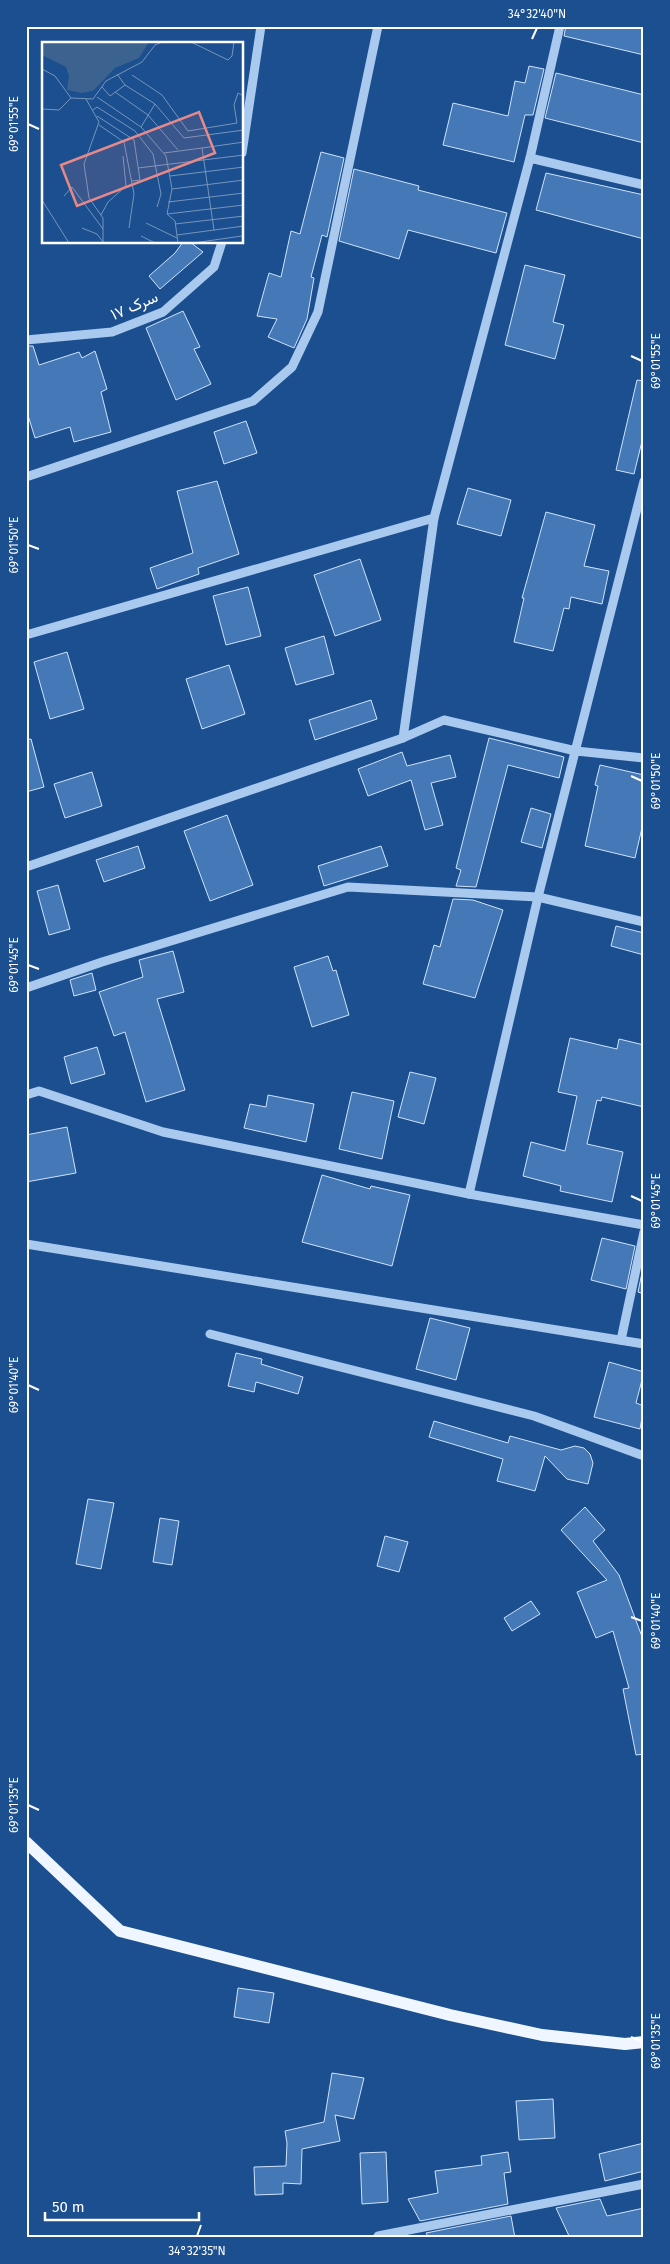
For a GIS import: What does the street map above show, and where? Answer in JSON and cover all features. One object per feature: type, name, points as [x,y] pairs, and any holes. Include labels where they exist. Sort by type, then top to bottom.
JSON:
[{"type":"main road","points":[[26,1842],[120,1930],[450,2015],[542,2036],[625,2044],[644,2042]]},
{"type":"street","points":[[244,140],[261,26]]},
{"type":"street","points":[[26,478],[253,401],[292,367],[318,312],[378,26]]},
{"type":"street","points":[[404,738],[434,518],[530,158],[560,26]]},
{"type":"street","points":[[530,158],[644,185]]},
{"type":"street","name":"سرک ۱۷","points":[[26,340],[112,332],[163,312],[214,267],[221,244]]},
{"type":"street","points":[[468,1194],[538,897],[644,481]]},
{"type":"street","points":[[26,635],[434,518]]},
{"type":"street","points":[[26,867],[404,738],[444,720],[576,751],[644,758]]},
{"type":"street","points":[[26,988],[102,962],[348,887],[538,897],[644,922]]},
{"type":"street","points":[[26,1095],[39,1091],[163,1132],[468,1194],[644,1225]]},
{"type":"street","points":[[621,1340],[644,1232]]},
{"type":"street","points":[[26,1244],[644,1344]]},
{"type":"street","points":[[210,1334],[534,1416],[644,1456]]},
{"type":"street","points":[[379,2238],[378,2236],[644,2184]]},
{"type":"building","points":[[566,26],[644,26],[644,55],[564,36]]},
{"type":"building","points":[[529,66],[544,69],[533,115],[525,115],[514,162],[443,145],[453,103],[508,116],[515,81],[525,83]]},
{"type":"building","points":[[556,73],[644,95],[644,143],[545,118]]},
{"type":"building","points":[[321,152],[344,158],[327,237],[322,235],[311,277],[314,278],[307,319],[294,348],[268,337],[277,319],[257,316],[269,273],[281,277],[291,231],[300,234]]},
{"type":"building","points":[[354,169],[419,186],[418,190],[507,213],[496,253],[408,230],[399,259],[339,241]]},
{"type":"building","points":[[546,173],[644,195],[644,239],[536,210]]},
{"type":"building","points":[[182,244],[193,244],[203,252],[160,289],[149,276],[175,253]]},
{"type":"building","points":[[525,265],[565,275],[553,322],[564,325],[555,359],[505,345]]},
{"type":"building","points":[[183,311],[200,347],[194,349],[211,384],[176,400],[146,328]]},
{"type":"building","points":[[26,346],[33,346],[39,365],[79,352],[82,358],[95,351],[107,389],[101,392],[111,432],[74,442],[70,427],[35,438],[26,409]]},
{"type":"building","points":[[637,380],[644,381],[644,433],[634,474],[616,470]]},
{"type":"building","points":[[246,421],[257,453],[224,464],[214,432]]},
{"type":"building","points":[[217,481],[239,554],[198,568],[199,574],[157,589],[150,568],[193,553],[177,491]]},
{"type":"building","points":[[468,488],[511,500],[501,536],[457,524]]},
{"type":"building","points":[[546,512],[595,525],[584,566],[609,571],[602,604],[571,597],[569,609],[564,608],[553,651],[514,642],[524,598],[522,598]]},
{"type":"building","points":[[360,559],[381,620],[335,636],[314,575]]},
{"type":"building","points":[[248,587],[261,636],[226,645],[213,596]]},
{"type":"building","points":[[324,636],[334,674],[296,685],[285,648]]},
{"type":"building","points":[[67,652],[84,709],[50,719],[34,662]]},
{"type":"building","points":[[229,665],[245,714],[202,729],[186,679]]},
{"type":"building","points":[[371,700],[377,719],[315,740],[309,720]]},
{"type":"building","points":[[489,738],[564,757],[559,778],[508,765],[476,887],[456,886],[461,870],[456,868]]},
{"type":"building","points":[[31,739],[44,787],[26,792],[26,740]]},
{"type":"building","points":[[402,752],[407,766],[450,755],[456,777],[431,783],[443,825],[425,830],[411,780],[368,796],[358,769]]},
{"type":"building","points":[[600,765],[644,775],[644,819],[635,858],[585,846],[598,786],[595,785]]},
{"type":"building","points":[[92,772],[102,806],[65,818],[54,784]]},
{"type":"building","points":[[531,808],[551,814],[542,848],[521,842]]},
{"type":"building","points":[[227,815],[253,885],[210,901],[184,831]]},
{"type":"building","points":[[138,846],[145,868],[104,882],[96,860]]},
{"type":"building","points":[[381,846],[388,866],[324,886],[318,866]]},
{"type":"building","points":[[58,885],[70,929],[49,935],[37,891]]},
{"type":"building","points":[[453,899],[473,900],[503,910],[475,998],[423,984],[434,945],[440,947]]},
{"type":"building","points":[[616,926],[644,933],[644,955],[611,946]]},
{"type":"building","points":[[173,951],[184,992],[157,999],[185,1090],[146,1102],[125,1032],[114,1036],[99,992],[143,977],[139,960]]},
{"type":"building","points":[[328,956],[333,971],[336,970],[349,1015],[312,1027],[294,967]]},
{"type":"building","points":[[92,973],[96,990],[74,996],[70,980]]},
{"type":"building","points":[[570,1038],[617,1049],[619,1039],[644,1045],[644,1107],[602,1097],[601,1101],[597,1100],[587,1144],[623,1152],[612,1202],[560,1191],[561,1186],[523,1176],[531,1142],[565,1151],[577,1096],[558,1092]]},
{"type":"building","points":[[97,1047],[105,1074],[71,1084],[64,1057]]},
{"type":"building","points":[[410,1072],[436,1078],[424,1124],[398,1117]]},
{"type":"building","points":[[352,1092],[394,1101],[382,1159],[339,1149]]},
{"type":"building","points":[[268,1095],[314,1104],[306,1142],[244,1128],[250,1104],[266,1107]]},
{"type":"building","points":[[67,1127],[76,1173],[26,1182],[26,1135]]},
{"type":"building","points":[[322,1175],[370,1189],[371,1186],[410,1195],[392,1266],[302,1242]]},
{"type":"building","points":[[602,1238],[635,1246],[626,1289],[591,1280]]},
{"type":"building","points":[[644,1263],[644,1294],[638,1292]]},
{"type":"building","points":[[430,1318],[470,1328],[456,1380],[416,1369]]},
{"type":"building","points":[[236,1353],[262,1359],[261,1364],[303,1377],[298,1394],[256,1382],[254,1392],[228,1386]]},
{"type":"building","points":[[609,1362],[644,1372],[636,1403],[644,1406],[640,1429],[594,1417]]},
{"type":"building","points":[[434,1421],[508,1443],[510,1436],[561,1450],[575,1446],[584,1448],[590,1454],[593,1463],[588,1484],[567,1479],[545,1456],[535,1491],[497,1481],[503,1459],[429,1437]]},
{"type":"building","points":[[88,1499],[114,1503],[101,1569],[76,1564]]},
{"type":"building","points":[[585,1507],[605,1530],[593,1541],[619,1575],[644,1642],[644,1754],[636,1755],[623,1689],[629,1688],[613,1631],[596,1638],[577,1592],[607,1580],[561,1530]]},
{"type":"building","points":[[160,1518],[179,1521],[172,1565],[153,1562]]},
{"type":"building","points":[[385,1536],[408,1542],[399,1572],[377,1566]]},
{"type":"building","points":[[531,1601],[540,1614],[512,1631],[504,1618]]},
{"type":"building","points":[[238,1988],[274,1993],[269,2023],[234,2017]]},
{"type":"building","points":[[332,2073],[364,2078],[354,2119],[335,2115],[340,2141],[302,2149],[301,2184],[283,2183],[283,2194],[255,2195],[254,2167],[286,2166],[287,2143],[285,2131],[324,2122]]},
{"type":"building","points":[[553,2099],[555,2138],[519,2140],[516,2101]]},
{"type":"building","points":[[644,2143],[644,2171],[605,2181],[599,2154]]},
{"type":"building","points":[[386,2152],[388,2202],[362,2204],[360,2153]]},
{"type":"building","points":[[508,2152],[511,2172],[504,2173],[508,2204],[420,2221],[408,2199],[438,2193],[435,2171],[482,2165],[481,2156]]},
{"type":"building","points":[[600,2199],[607,2216],[644,2208],[644,2238],[570,2238],[556,2208]]},
{"type":"building","points":[[511,2216],[515,2238],[429,2238],[426,2233]]}]
